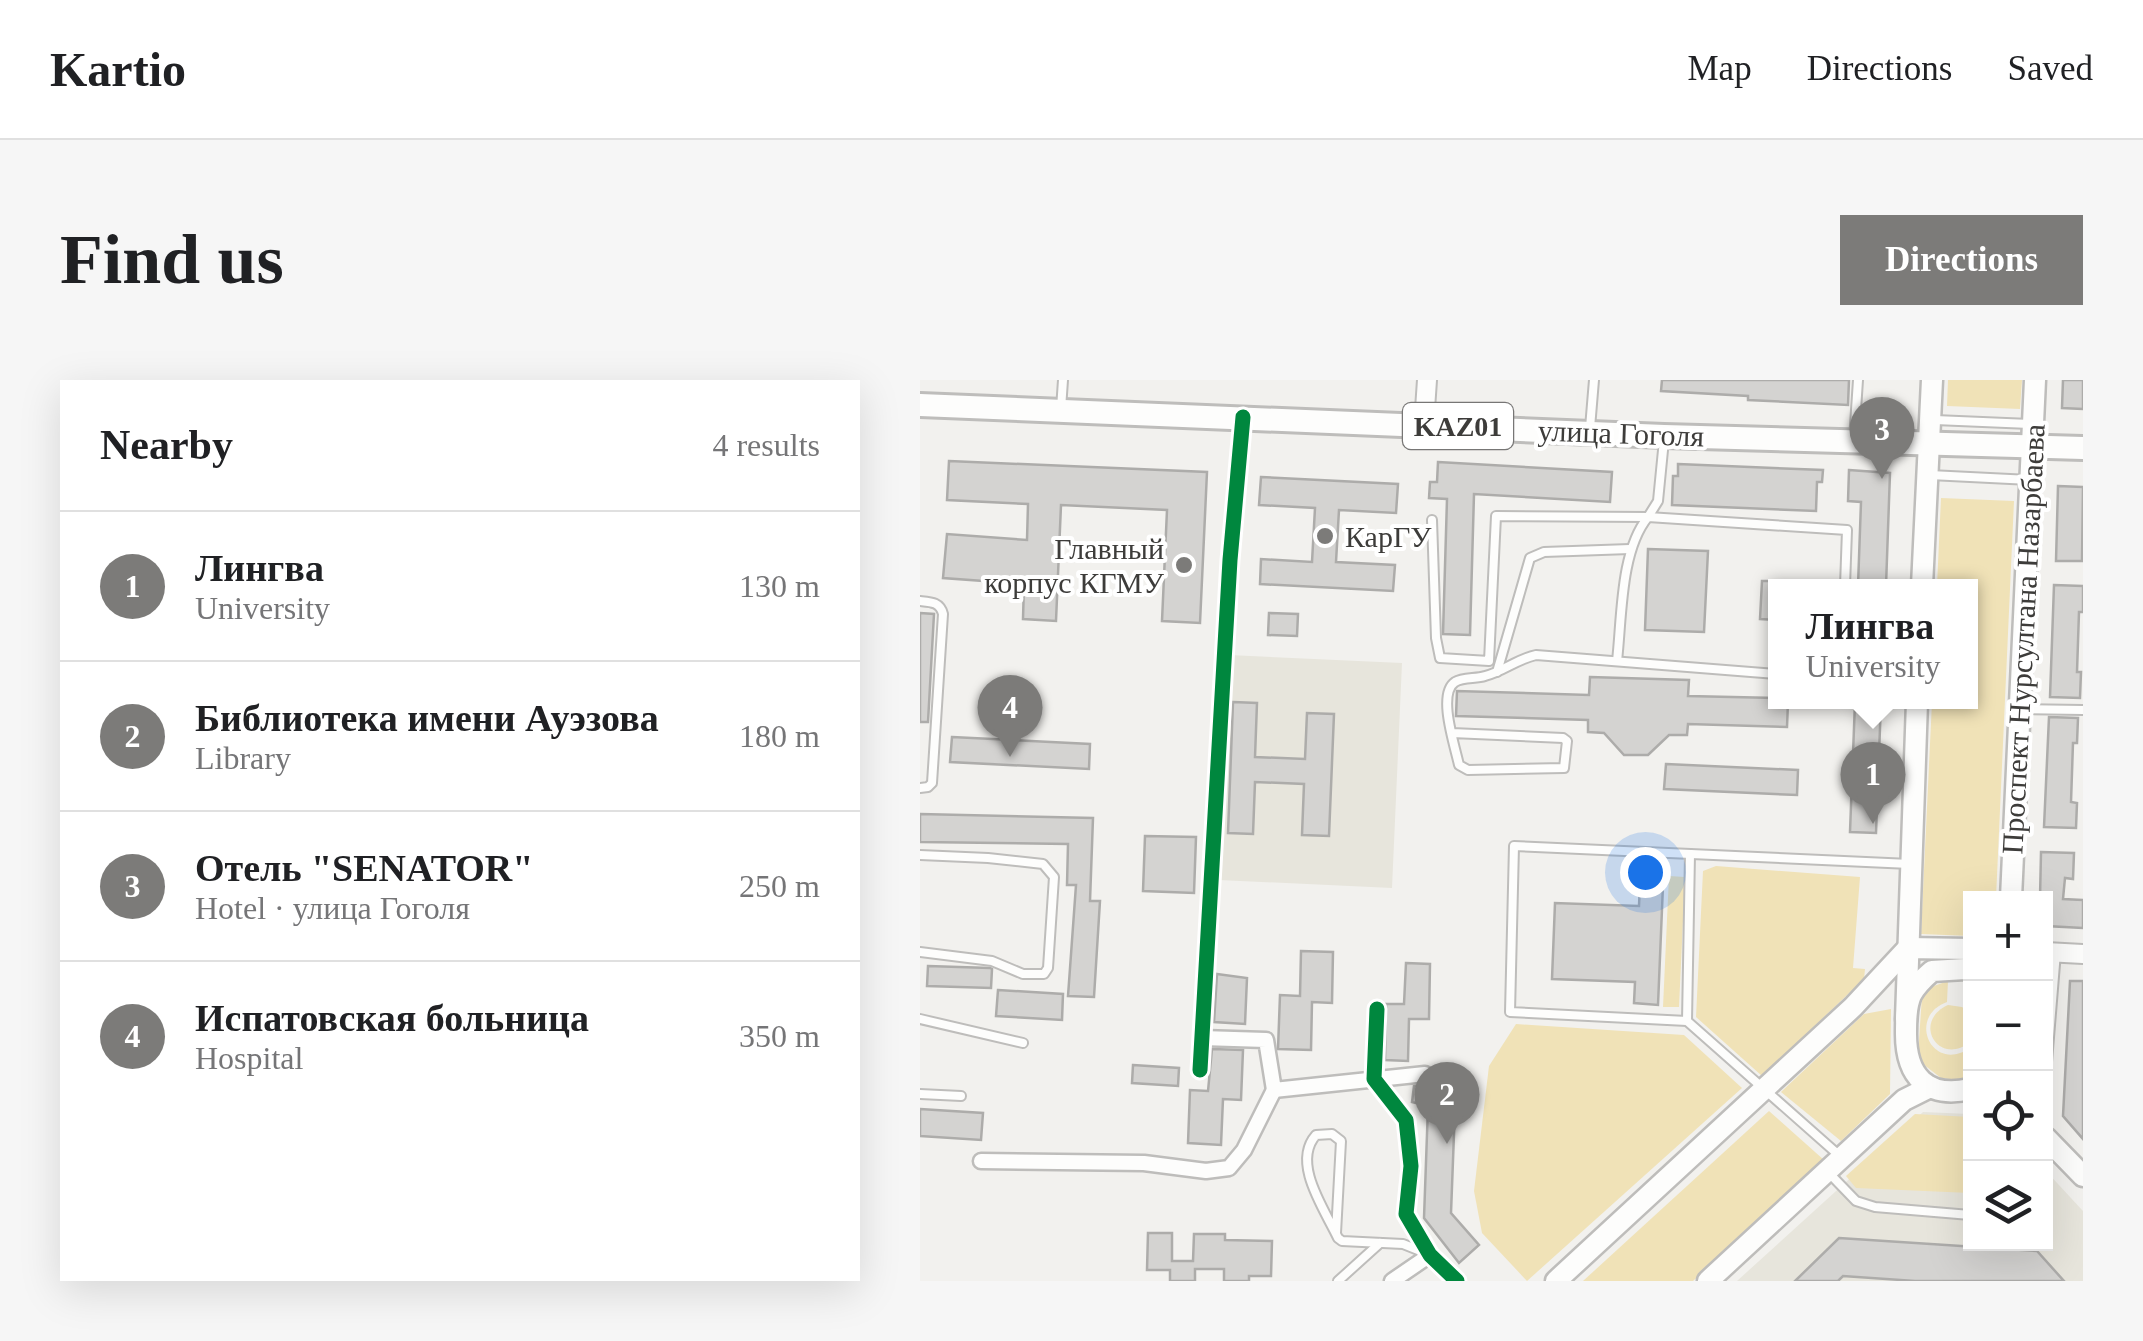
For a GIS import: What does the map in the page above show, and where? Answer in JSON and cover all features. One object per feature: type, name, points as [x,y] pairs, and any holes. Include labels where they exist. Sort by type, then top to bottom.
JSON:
[{"type":"highway","name":"улица Гоголя","points":[[920,404],[1664,436],[1854,440],[1929,431],[2032,435],[2083,448]]},
{"type":"main road","points":[[1922,579],[1932,380]]},
{"type":"main road","name":"Проспект Нурсултана Назарбаева","points":[[2011,891],[2035,380]]},
{"type":"main road","points":[[1918,709],[1906,1055],[1911,1068],[1930,1086],[1943,1091],[1963,1090]]},
{"type":"main road","points":[[1556,1281],[1853,1008],[1908,948],[1963,949]]},
{"type":"main road","points":[[1853,1008],[1907,976],[1963,969]]},
{"type":"main road","points":[[1906,1019],[1911,995],[1932,970]]},
{"type":"main road","points":[[1708,1281],[1904,1100],[1930,1086]]},
{"type":"main road","points":[[2053,1145],[2082,1172]]},
{"type":"street","points":[[1424,424],[1428,380]]},
{"type":"street","points":[[1200,1070],[1230,560],[1243,417]]},
{"type":"street","points":[[2053,952],[2083,954]]},
{"type":"street","points":[[1376,1010],[1374,1079],[1406,1120],[1411,1166],[1406,1214],[1430,1255],[1457,1281]]},
{"type":"street","points":[[980,1161],[1144,1164],[1206,1171],[1229,1168],[1244,1150],[1274,1090],[1266,1040],[1202,1038]]},
{"type":"street","points":[[1274,1090],[1426,1074]]},
{"type":"street","points":[[1392,1281],[1430,1255]]},
{"type":"lane","points":[[1061,410],[1063,380]]},
{"type":"lane","points":[[1590,432],[1594,380]]},
{"type":"lane","points":[[1854,440],[1858,380]]},
{"type":"lane","points":[[1616,662],[1630,549],[1637,530],[1658,501],[1664,436]]},
{"type":"lane","points":[[1928,474],[2030,480]]},
{"type":"lane","points":[[1432,520],[1440,658],[1489,660],[1496,516],[1648,517],[1847,530],[1844,579]]},
{"type":"lane","points":[[1497,672],[1530,558],[1544,552],[1630,549]]},
{"type":"lane","points":[[920,601],[936,603],[943,614],[932,783],[920,788]]},
{"type":"lane","points":[[1452,732],[1562,738],[1567,742],[1566,765],[1459,765],[1445,700],[1451,685],[1497,672],[1536,655],[1768,673]]},
{"type":"lane","points":[[2020,709],[2083,710]]},
{"type":"lane","points":[[1910,864],[1514,846],[1510,1012],[1687,1021],[1765,1090],[1834,1165],[1856,1201],[1876,1208],[1963,1214]]},
{"type":"lane","points":[[920,854],[1044,864],[1054,877],[1048,968],[1044,974],[1023,974],[992,960],[920,952]]},
{"type":"lane","points":[[1687,1021],[1690,854]]},
{"type":"lane","points":[[2046,1071],[2050,981]]},
{"type":"lane","points":[[920,1020],[1023,1043]]},
{"type":"lane","points":[[920,1094],[961,1096]]},
{"type":"lane","points":[[1336,1233],[1341,1141],[1332,1134],[1316,1135],[1307,1150],[1307,1172],[1336,1233],[1342,1242],[1403,1244],[1430,1255]]},
{"type":"lane","points":[[1338,1281],[1380,1243]]},
{"type":"shaded area","points":[[1948,380],[2022,380],[2020,409],[1947,406]]},
{"type":"shaded area","points":[[1941,498],[2014,501],[1996,891],[1963,891],[1963,936],[1921,934],[1932,709],[1978,709],[1978,579],[1937,579]]},
{"type":"shaded area","points":[[1229,655],[1402,663],[1392,888],[1219,880]]},
{"type":"shaded area","points":[[1716,866],[1860,877],[1853,968],[1865,969],[1864,979],[1762,1076],[1696,1017],[1703,871]]},
{"type":"shaded area","points":[[1669,876],[1685,877],[1679,1007],[1663,1007]]},
{"type":"shaded area","points":[[1948,981],[1947,1002],[1928,1019],[1929,1040],[1945,1054],[1963,1051],[1963,1079],[1941,1078],[1918,1055],[1922,996],[1931,987]]},
{"type":"shaded area","points":[[1948,1005],[1963,1008],[1963,1046],[1948,1049],[1934,1039],[1931,1021]]},
{"type":"shaded area","points":[[1891,1009],[1890,1094],[1841,1141],[1781,1092],[1864,1014]]},
{"type":"shaded area","points":[[1516,1024],[1684,1035],[1742,1088],[1527,1281],[1482,1233],[1474,1191],[1489,1066]]},
{"type":"shaded area","points":[[1769,1111],[1824,1160],[1693,1281],[1583,1281]]},
{"type":"shaded area","points":[[1923,1112],[1963,1114],[1963,1251],[2053,1251],[2053,1179],[2083,1211],[2083,1281],[1737,1281]]},
{"type":"shaded area","points":[[1915,1114],[1963,1117],[1963,1193],[1856,1188],[1846,1176]]},
{"type":"building","points":[[1662,380],[1849,380],[1848,405],[1661,391]]},
{"type":"building","points":[[2063,380],[2083,380],[2083,409],[2062,408]]},
{"type":"building","name":"Главный корпус КГМУ","points":[[949,461],[1207,472],[1200,623],[1162,621],[1167,510],[1061,505],[1056,621],[1023,619],[1024,584],[943,578],[947,534],[1027,540],[1028,504],[947,500]]},
{"type":"building","points":[[1438,462],[1612,472],[1610,502],[1474,494],[1470,635],[1443,634],[1447,499],[1429,498],[1430,482],[1437,482]]},
{"type":"building","points":[[1678,464],[1823,470],[1822,482],[1817,482],[1816,511],[1672,505],[1673,476],[1678,476]]},
{"type":"building","points":[[1849,470],[1890,473],[1886,579],[1858,579],[1861,502],[1848,501]]},
{"type":"building","name":"КарГУ","points":[[1261,477],[1398,484],[1396,513],[1339,510],[1336,562],[1395,565],[1393,591],[1260,584],[1261,559],[1312,562],[1315,508],[1259,505]]},
{"type":"building","points":[[2058,486],[2083,487],[2082,561],[2056,561]]},
{"type":"building","points":[[1648,549],[1708,551],[1704,632],[1645,630]]},
{"type":"building","points":[[1762,581],[1768,581],[1768,620],[1760,619]]},
{"type":"building","points":[[2054,585],[2083,586],[2077,672],[2081,672],[2080,698],[2050,697]]},
{"type":"building","points":[[920,613],[934,614],[928,722],[920,722]]},
{"type":"building","points":[[1269,613],[1298,614],[1297,636],[1268,635]]},
{"type":"building","points":[[1590,677],[1689,680],[1688,696],[1768,698],[1768,709],[1788,709],[1787,727],[1688,724],[1687,735],[1669,735],[1648,755],[1624,755],[1604,733],[1588,732],[1588,720],[1456,716],[1457,691],[1589,695]]},
{"type":"building","points":[[1233,702],[1257,703],[1255,757],[1305,759],[1307,713],[1334,714],[1329,836],[1302,835],[1304,784],[1255,782],[1253,834],[1228,833]]},
{"type":"building","points":[[1855,709],[1881,709],[1876,833],[1850,832]]},
{"type":"building","points":[[2049,717],[2078,718],[2071,802],[2077,803],[2076,828],[2044,827]]},
{"type":"building","points":[[952,737],[1090,744],[1089,769],[950,762]]},
{"type":"building","points":[[1666,764],[1798,770],[1797,795],[1664,789]]},
{"type":"building","points":[[920,814],[1093,818],[1090,901],[1100,901],[1094,997],[1068,996],[1076,885],[1067,885],[1068,844],[920,842]]},
{"type":"building","points":[[1145,836],[1196,837],[1194,893],[1143,891]]},
{"type":"building","points":[[2041,852],[2074,853],[2073,879],[2065,878],[2063,899],[2083,900],[2083,928],[2053,926],[2053,891],[2040,891]]},
{"type":"building","points":[[1640,883],[1663,885],[1658,1005],[1634,1003],[1635,982],[1552,979],[1555,903],[1639,906]]},
{"type":"building","points":[[1301,951],[1333,952],[1332,1003],[1312,1002],[1311,1050],[1278,1049],[1280,995],[1300,996]]},
{"type":"building","points":[[1406,963],[1430,964],[1429,1019],[1409,1019],[1408,1061],[1385,1060],[1386,1004],[1404,1004]]},
{"type":"building","points":[[928,966],[990,968],[991,988],[927,986]]},
{"type":"building","points":[[1217,974],[1247,978],[1245,1024],[1214,1022]]},
{"type":"building","points":[[2070,981],[2083,981],[2083,1139],[2063,1116]]},
{"type":"building","points":[[998,990],[1063,994],[1062,1020],[996,1016]]},
{"type":"building","points":[[1212,1049],[1243,1050],[1241,1100],[1223,1099],[1221,1145],[1188,1143],[1190,1090],[1208,1091]]},
{"type":"building","points":[[1133,1065],[1179,1068],[1178,1086],[1132,1083]]},
{"type":"building","points":[[1434,1079],[1456,1081],[1451,1213],[1479,1245],[1459,1263],[1424,1218],[1428,1106],[1412,1102],[1414,1086]]},
{"type":"building","points":[[920,1109],[983,1113],[981,1140],[920,1136]]},
{"type":"building","points":[[1148,1233],[1172,1233],[1172,1261],[1193,1261],[1194,1234],[1225,1234],[1225,1240],[1272,1241],[1271,1276],[1224,1281],[1224,1269],[1195,1269],[1195,1281],[1170,1281],[1170,1270],[1147,1270]]},
{"type":"building","points":[[1839,1238],[1963,1246],[1963,1251],[2037,1251],[2064,1281],[1915,1281],[1843,1276],[1838,1281],[1795,1281]]},
{"type":"cycle path","points":[[1200,1070],[1230,560],[1243,417]]},
{"type":"cycle path","points":[[1377,1009],[1374,1079],[1406,1120],[1411,1166],[1406,1214],[1430,1255],[1457,1281]]},
{"type":"place","name":"Отель \"SENATOR\"","points":[[1882,479]]},
{"type":"place","name":"КарГУ","points":[[1325,536]]},
{"type":"place","name":"Главный корпус КГМУ","points":[[1184,565]]},
{"type":"place","name":"Испатовская больница","points":[[1010,757]]},
{"type":"place","name":"Лингва","points":[[1873,824]]},
{"type":"place","name":"Библиотека имени Ауэзова","points":[[1447,1144]]}]
